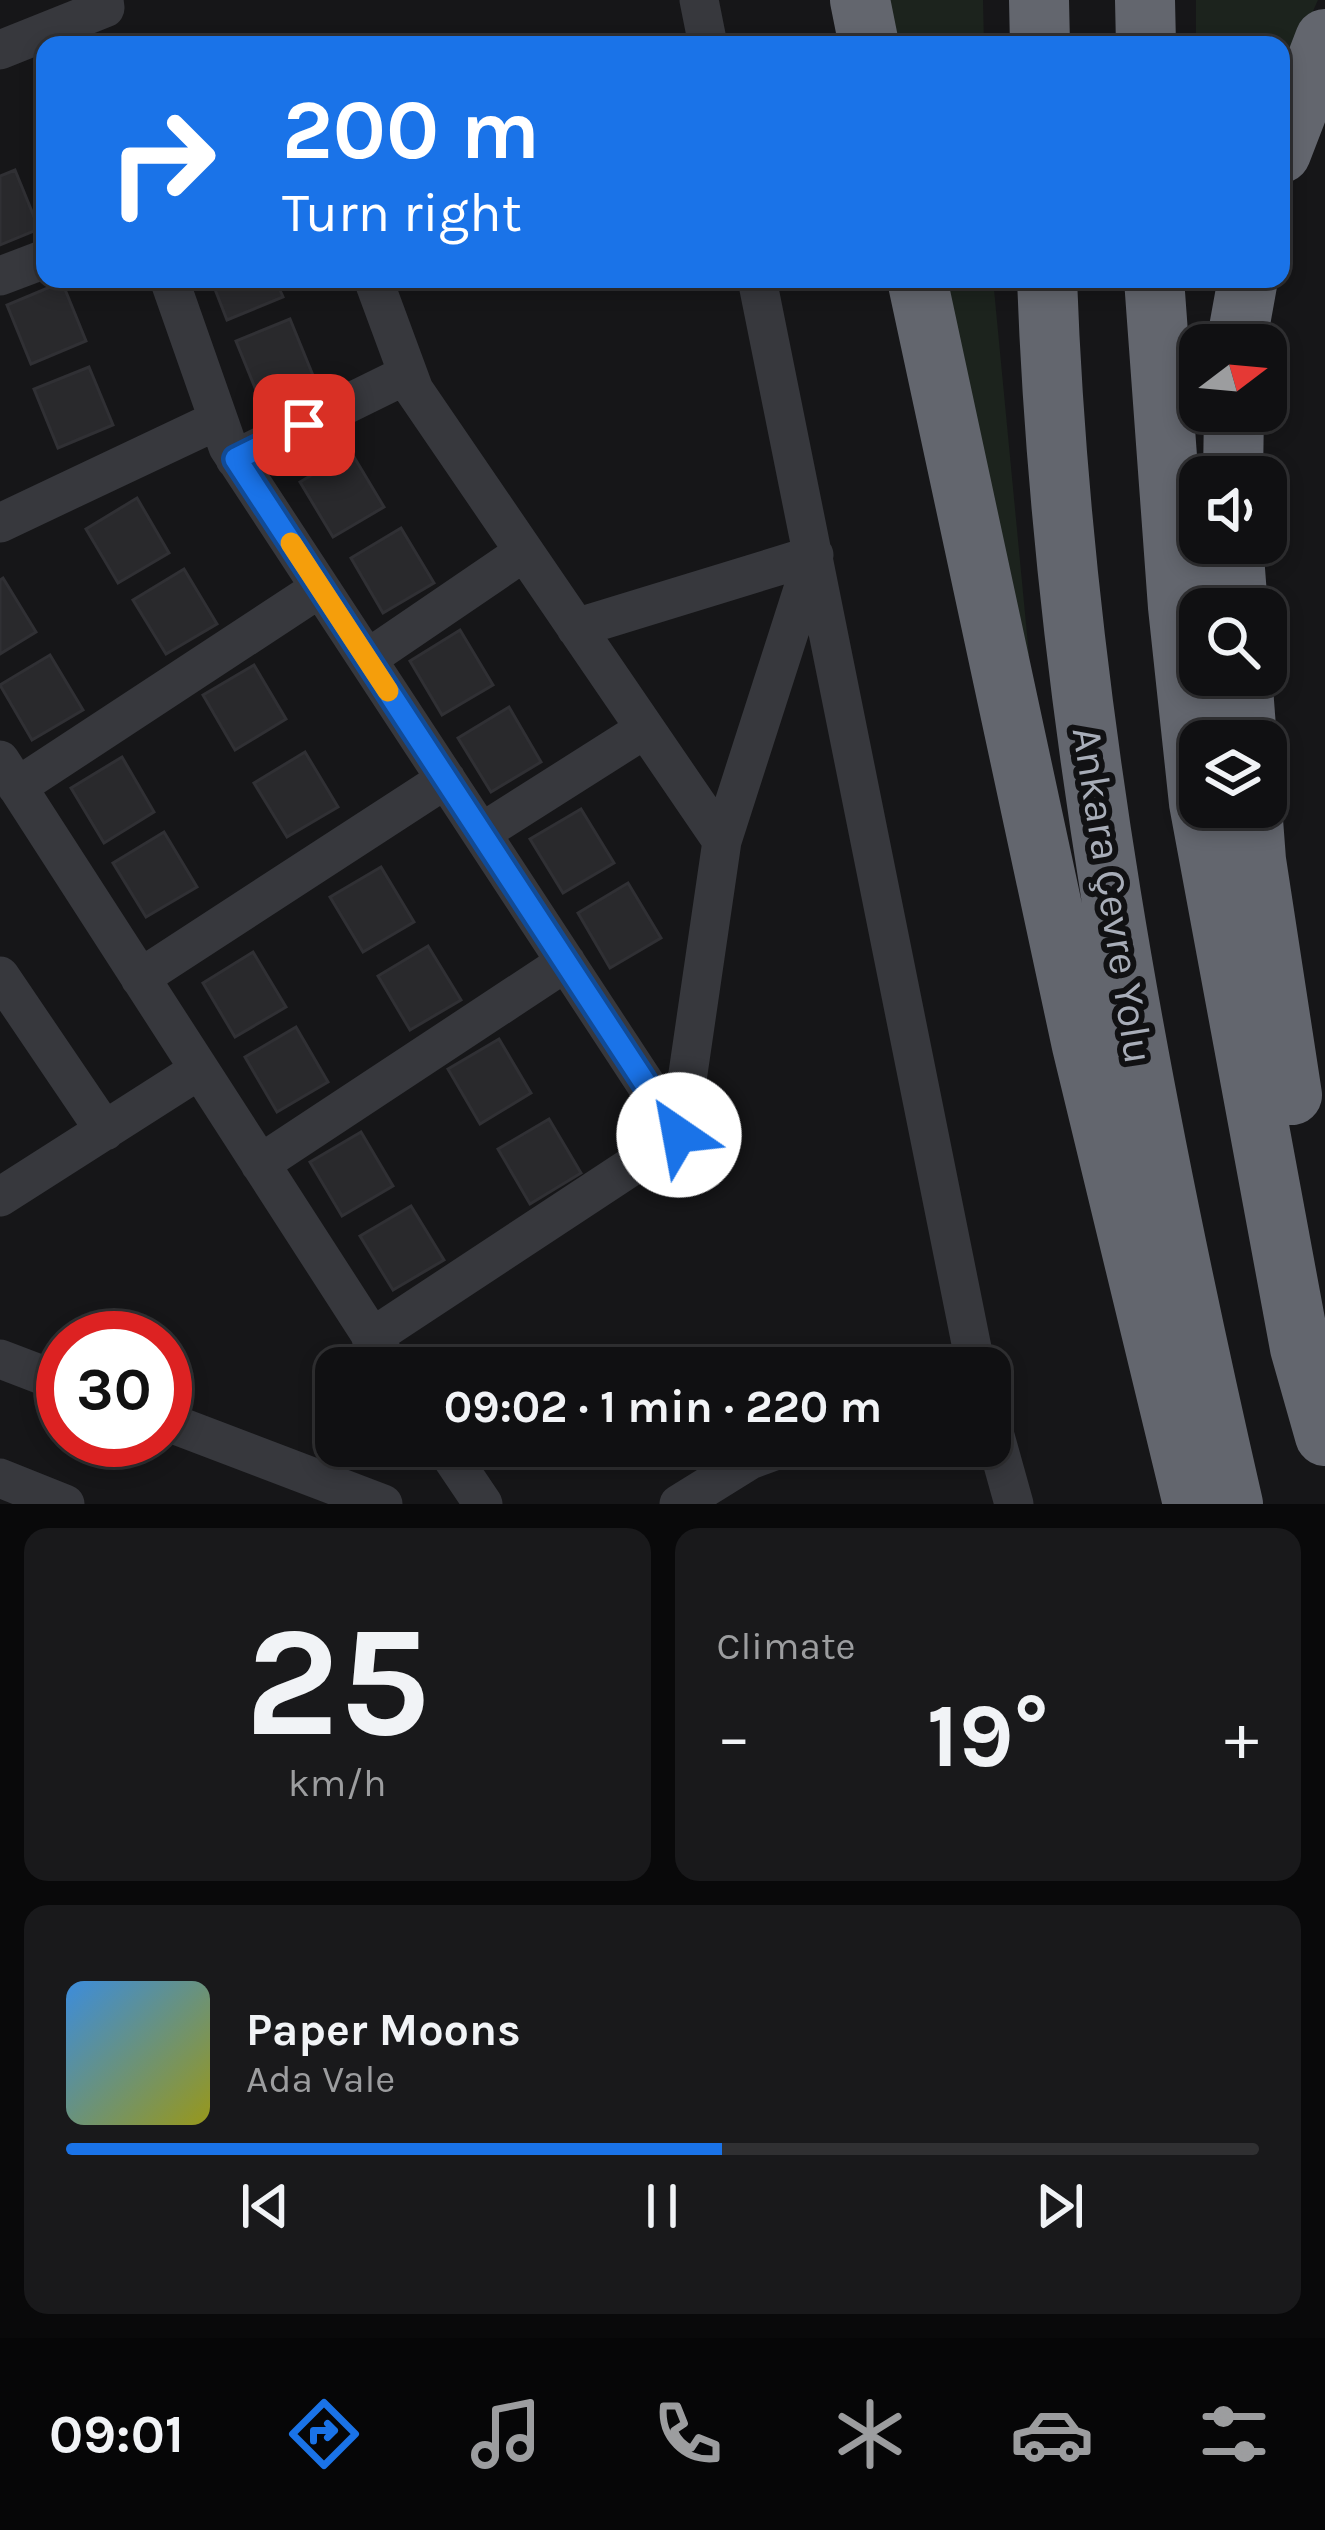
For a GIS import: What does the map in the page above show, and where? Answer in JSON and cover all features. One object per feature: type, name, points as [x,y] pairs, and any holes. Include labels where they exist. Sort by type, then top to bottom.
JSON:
[{"type":"highway","points":[[860,0],[867,36]]},
{"type":"highway","points":[[1040,0],[1040,36]]},
{"type":"highway","points":[[1145,0],[1146,36]]},
{"type":"highway","points":[[1290,129],[1325,39]]},
{"type":"highway","points":[[919,288],[1082,1046],[1193,1504]]},
{"type":"highway","name":"Ankara Çevre Yolu","points":[[1047,288],[1075,625],[1099,820],[1132,1027],[1233,1504]]},
{"type":"highway","points":[[1155,288],[1198,802],[1300,1348],[1325,1436]]},
{"type":"highway","points":[[1240,324],[1246,288]]},
{"type":"highway","points":[[1254,828],[1305,1185],[1325,1265]]},
{"type":"street","points":[[699,0],[706,36]]},
{"type":"street","points":[[0,50],[83,16]]},
{"type":"street","points":[[0,276],[36,262]]},
{"type":"street","points":[[172,288],[236,459],[679,1135]]},
{"type":"street","points":[[376,288],[414,389],[722,842]]},
{"type":"street","points":[[759,288],[972,1347]]},
{"type":"street","points":[[236,459],[408,374]]},
{"type":"street","points":[[0,523],[218,419]]},
{"type":"street","points":[[367,659],[524,552]]},
{"type":"street","points":[[576,628],[814,554]]},
{"type":"street","points":[[390,1347],[679,1135],[722,842],[814,554]]},
{"type":"street","points":[[320,588],[9,774],[378,1347]]},
{"type":"street","points":[[481,833],[645,729]]},
{"type":"street","points":[[140,978],[446,779]]},
{"type":"street","points":[[260,1164],[566,962]]},
{"type":"street","points":[[0,976],[105,1131]]},
{"type":"street","points":[[0,1197],[199,1070]]},
{"type":"street","points":[[0,1359],[36,1373]]},
{"type":"street","points":[[192,1431],[383,1504]]},
{"type":"street","points":[[679,1504],[739,1467]]},
{"type":"street","points":[[1004,1467],[1014,1504]]},
{"type":"street","points":[[0,1478],[65,1504]]},
{"type":"shaded area","points":[[883,0],[983,0],[984,36],[890,36]]},
{"type":"shaded area","points":[[1196,0],[1318,0],[1290,62],[1290,36],[1196,36]]},
{"type":"shaded area","points":[[941,288],[994,288],[1029,655],[1019,657]]},
{"type":"building","points":[[15,170],[36,230],[0,245],[0,176]]},
{"type":"building","points":[[48,288],[64,288],[86,341],[31,364],[7,305]]},
{"type":"building","points":[[215,288],[279,288],[283,297],[227,320]]},
{"type":"building","points":[[290,319],[314,378],[260,400],[236,341]]},
{"type":"building","points":[[89,367],[113,425],[58,448],[34,389]]},
{"type":"building","points":[[351,452],[384,507],[333,537],[300,482]]},
{"type":"building","points":[[137,498],[169,553],[118,583],[86,529]]},
{"type":"building","points":[[401,528],[434,583],[383,613],[351,558]]},
{"type":"building","points":[[184,569],[217,624],[166,654],[133,600]]},
{"type":"building","points":[[3,578],[36,632],[0,654],[0,580]]},
{"type":"building","points":[[460,630],[493,685],[442,715],[410,661]]},
{"type":"building","points":[[50,655],[83,710],[32,740],[0,685]]},
{"type":"building","points":[[254,665],[286,719],[235,750],[203,695]]},
{"type":"building","points":[[509,707],[541,762],[491,792],[458,738]]},
{"type":"building","points":[[305,752],[338,807],[287,837],[254,783]]},
{"type":"building","points":[[122,757],[154,812],[104,843],[71,788]]},
{"type":"building","points":[[581,809],[614,863],[563,893],[530,839]]},
{"type":"building","points":[[164,832],[197,887],[146,917],[113,863]]},
{"type":"building","points":[[381,867],[414,922],[363,952],[330,897]]},
{"type":"building","points":[[628,883],[661,938],[610,968],[578,913]]},
{"type":"building","points":[[428,946],[461,1000],[410,1030],[378,976]]},
{"type":"building","points":[[253,952],[286,1007],[235,1037],[203,983]]},
{"type":"building","points":[[296,1027],[328,1082],[277,1112],[245,1057]]},
{"type":"building","points":[[499,1039],[531,1093],[480,1124],[448,1069]]},
{"type":"building","points":[[549,1119],[581,1173],[530,1204],[498,1149]]},
{"type":"building","points":[[361,1132],[393,1186],[342,1216],[310,1162]]},
{"type":"building","points":[[411,1206],[444,1260],[393,1290],[360,1236]]},
{"type":"slow traffic","points":[[291,543],[388,691]]},
{"type":"route","points":[[304,425],[236,459],[679,1135]]}]
